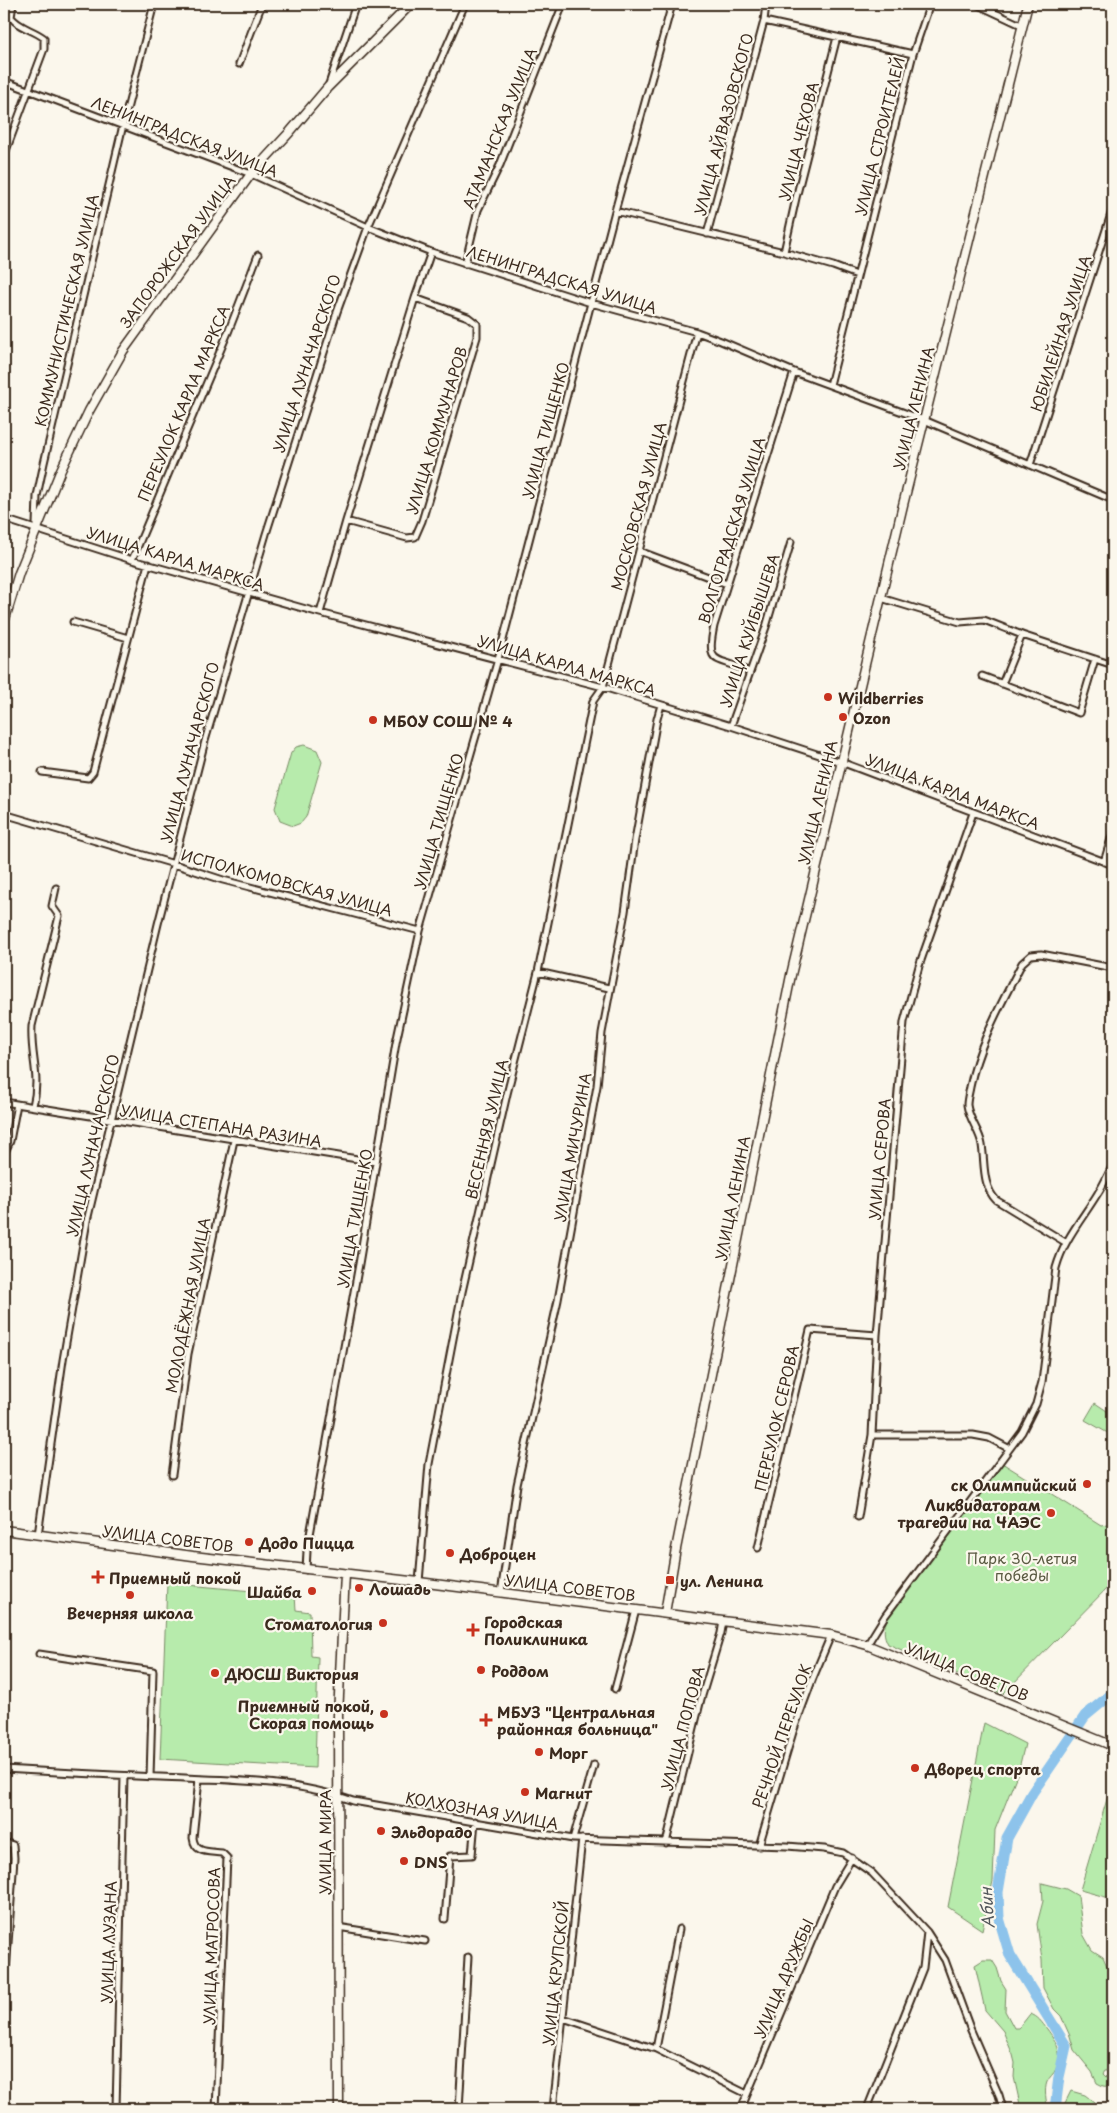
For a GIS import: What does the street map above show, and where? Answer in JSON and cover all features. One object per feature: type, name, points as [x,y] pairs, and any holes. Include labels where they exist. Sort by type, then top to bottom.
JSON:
[{"type":"main road","points":[[328,87],[411,4]]},
{"type":"main road","name":"УЛИЦА ЛЕНИНА","points":[[665,1613],[675,1554],[790,975],[924,420],[1028,4]]},
{"type":"main road","name":"ЗАПОРОЖСКАЯ УЛИЦА","points":[[36,528],[89,411],[123,351],[251,174],[328,87]]},
{"type":"main road","name":"КОММУНИСТИЧЕСКАЯ УЛИЦА","points":[[4,622],[18,573],[36,528]]},
{"type":"main road","name":"УЛИЦА СОВЕТОВ","points":[[4,1530],[306,1570],[419,1582],[831,1635],[867,1645],[1113,1746]]},
{"type":"main road","name":"УЛИЦА МИРА","points":[[340,2109],[338,1716],[344,1574]]},
{"type":"street","points":[[4,156],[44,49],[44,38],[35,32],[16,25],[11,17],[13,4]]},
{"type":"street","name":"КОММУНИСТИЧЕСКАЯ УЛИЦА","points":[[36,528],[37,496],[44,464],[123,125],[154,4]]},
{"type":"street","points":[[239,64],[262,4]]},
{"type":"street","name":"ЗАПОРОЖСКАЯ УЛИЦА","points":[[328,87],[356,4]]},
{"type":"street","name":"УЛИЦА ЛУНАЧАРСКОГО","points":[[38,1534],[87,1221],[158,924],[205,740],[304,409],[368,227],[465,4]]},
{"type":"street","name":"АТАМАНСКАЯ УЛИЦА","points":[[465,264],[478,210],[500,165],[562,4]]},
{"type":"street","name":"УЛИЦА ТИЩЕНКО","points":[[306,1570],[307,1551],[396,1043],[420,931],[498,659],[615,211],[672,4]]},
{"type":"street","name":"УЛИЦА АЙВАЗОВСКОГО","points":[[706,234],[764,21],[766,4]]},
{"type":"street","name":"УЛИЦА СТРОИТЕЛЕЙ","points":[[830,385],[913,54],[930,4]]},
{"type":"street","points":[[976,4],[1021,26]]},
{"type":"street","name":"УЛИЦА АЙВАЗОВСКОГО","points":[[764,21],[913,54]]},
{"type":"street","name":"УЛИЦА ЧЕХОВА","points":[[784,252],[796,198],[838,37]]},
{"type":"street","name":"ЛЕНИНГРАДСКАЯ УЛИЦА","points":[[4,81],[251,174],[368,227],[431,252],[591,303],[697,332],[794,372],[924,420],[1113,500]]},
{"type":"street","name":"ЮБИЛЕЙНАЯ УЛИЦА","points":[[1030,465],[1113,208]]},
{"type":"street","points":[[615,211],[784,252],[833,266],[857,276]]},
{"type":"street","points":[[320,613],[346,521],[431,252]]},
{"type":"street","name":"ПЕРЕУЛОК КАРЛА МАРКСА","points":[[132,560],[229,330],[258,255]]},
{"type":"street","name":"УЛИЦА КОММУНАРОВ","points":[[346,521],[407,538],[415,537],[422,521],[477,337],[477,324],[468,317],[415,298]]},
{"type":"street","name":"МОСКОВСКАЯ УЛИЦА","points":[[602,687],[697,332]]},
{"type":"street","name":"ВОЛГОГРАДСКАЯ УЛИЦА","points":[[749,672],[715,658],[710,653],[714,626],[794,372]]},
{"type":"street","name":"УЛИЦА КАРЛА МАРКСА","points":[[4,519],[132,560],[320,613],[602,687],[731,726],[841,762],[1113,865]]},
{"type":"street","name":"УЛИЦА КУЙБЫШЕВА","points":[[731,726],[766,627],[791,542]]},
{"type":"street","points":[[639,551],[727,584]]},
{"type":"street","points":[[42,772],[88,778],[93,772],[148,564]]},
{"type":"street","points":[[881,598],[960,622],[984,620],[1022,635],[1113,665]]},
{"type":"street","points":[[73,622],[128,638]]},
{"type":"street","points":[[1002,684],[1022,635]]},
{"type":"street","points":[[982,676],[1079,713],[1095,659]]},
{"type":"street","name":"ВЕСЕННЯЯ УЛИЦА","points":[[419,1582],[429,1464],[447,1366],[481,1204],[538,972],[593,701],[602,687]]},
{"type":"street","name":"УЛИЦА МИЧУРИНА","points":[[501,1593],[517,1484],[558,1300],[579,1184],[596,1086],[609,988],[625,912],[657,719],[661,705]]},
{"type":"street","name":"УЛИЦА СЕРОВА","points":[[858,1517],[872,1436],[877,1335],[904,1022],[919,966],[973,813]]},
{"type":"street","name":"ИСПОЛКОМОВСКАЯ УЛИЦА","points":[[4,814],[223,880],[420,931]]},
{"type":"street","points":[[1104,862],[1113,832]]},
{"type":"street","points":[[33,1106],[38,1089],[38,1076],[31,1042],[32,1026],[59,916],[52,906],[56,888]]},
{"type":"street","points":[[1065,1242],[996,1200],[991,1194],[987,1184],[980,1138],[968,1112],[967,1103],[973,1070],[987,1031],[1022,962],[1031,955],[1041,954],[1113,968]]},
{"type":"street","points":[[538,972],[609,988]]},
{"type":"street","name":"УЛИЦА СТЕПАНА РАЗИНА","points":[[4,1102],[376,1162]]},
{"type":"street","points":[[4,1154],[10,1142],[17,1104]]},
{"type":"street","name":"МОЛОДЁЖНАЯ УЛИЦА","points":[[172,1475],[188,1354],[234,1140]]},
{"type":"street","points":[[867,1645],[884,1616],[1008,1448],[1022,1432],[1038,1399],[1042,1382],[1056,1268],[1065,1242],[1099,1192],[1113,1165]]},
{"type":"street","name":"ПЕРЕУЛОК СЕРОВА","points":[[758,1548],[810,1330],[877,1335]]},
{"type":"street","points":[[872,1436],[973,1435],[989,1438],[1008,1448]]},
{"type":"street","points":[[615,1689],[636,1610]]},
{"type":"street","name":"УЛИЦА ПОПОВА","points":[[666,1843],[701,1699],[722,1633],[723,1621]]},
{"type":"street","name":"РЕЧНОЙ ПЕРЕУЛОК","points":[[759,1846],[793,1732],[812,1678],[831,1635]]},
{"type":"street","points":[[39,1654],[153,1671],[150,1777]]},
{"type":"street","points":[[573,1839],[594,1765]]},
{"type":"street","name":"КОЛХОЗНАЯ УЛИЦА","points":[[4,1769],[199,1778],[291,1786],[319,1790],[353,1801],[573,1839],[824,1849],[843,1853],[872,1873],[927,1932],[945,1960],[1003,2109]]},
{"type":"street","name":"УЛИЦА ЛУЗАНА","points":[[116,2109],[124,1776]]},
{"type":"street","name":"УЛИЦА МАТРОСОВА","points":[[199,1778],[193,1838],[194,1846],[198,1850],[222,1853],[227,1858],[216,2109]]},
{"type":"street","points":[[445,1920],[450,1856],[472,1855],[475,1821]]},
{"type":"street","name":"УЛИЦА КРУПСКОЙ","points":[[553,2109],[582,1839]]},
{"type":"street","points":[[4,1842],[12,1845],[14,1858],[4,2000]]},
{"type":"street","name":"УЛИЦА ДРУЖБЫ","points":[[741,2109],[835,1886],[852,1858]]},
{"type":"street","points":[[338,1927],[425,1941]]},
{"type":"street","points":[[656,2049],[679,1929]]},
{"type":"street","points":[[867,2109],[923,1968],[927,1932]]},
{"type":"street","points":[[459,2109],[468,1957]]},
{"type":"street","points":[[563,2018],[656,2049],[747,2094]]},
{"type":"green space","points":[[304,745],[317,750],[322,762],[306,817],[301,823],[293,826],[280,821],[275,808],[291,753],[296,747]]},
{"type":"green space","points":[[1095,1403],[1113,1415],[1113,1436],[1085,1420]]},
{"type":"green space","name":"Парк 30-летия победы","points":[[1002,1463],[1101,1525],[1113,1523],[1113,1582],[1003,1694],[888,1644],[884,1631],[888,1618]]},
{"type":"green space","points":[[167,1583],[295,1595],[296,1610],[310,1612],[311,1656],[318,1657],[315,1768],[160,1759]]},
{"type":"green space","points":[[984,1723],[1025,1744],[1018,1772],[995,1830],[993,1881],[982,1930],[948,1907]]},
{"type":"green space","points":[[1110,1789],[1113,1790],[1113,1899],[1080,1890]]},
{"type":"green space","points":[[1042,1883],[1066,1889],[1078,1896],[1083,1934],[1092,1950],[1103,1957],[1107,1966],[1113,1972],[1113,2069],[1105,2071],[1103,2074],[1110,2081],[1112,2087],[1097,2083],[1092,2072],[1074,2050],[1061,2016],[1054,2009],[1043,1988],[1042,1960],[1037,1924],[1043,1901]]},
{"type":"green space","points":[[983,1960],[992,1960],[997,1968],[1006,1989],[1005,2011],[1014,2028],[1019,2028],[1030,2014],[1033,2015],[1042,2022],[1056,2043],[1059,2053],[1058,2063],[1046,2085],[1048,2109],[1021,2109],[1014,2077],[1015,2063],[1013,2055],[1003,2031],[985,2010],[975,1965]]},
{"type":"green space","points":[[1071,2091],[1085,2095],[1103,2109],[1062,2109]]},
{"type":"waterway","name":"Абин","points":[[1055,2109],[1059,2077],[1066,2046],[1010,1955],[999,1918],[998,1892],[1007,1838],[1032,1793],[1085,1716],[1113,1693]]},
{"type":"place","name":"Wildberries","points":[[828,697]]},
{"type":"place","name":"Ozon","points":[[843,717]]},
{"type":"place","name":"МБОУ СОШ № 4","points":[[373,720]]},
{"type":"place","name":"ск Олимпийский","points":[[1087,1484]]},
{"type":"place","name":"Ликвидаторам трагедии на ЧАЭС","points":[[1051,1513]]},
{"type":"place","name":"Додо Пицца","points":[[249,1542]]},
{"type":"place","name":"Доброцен","points":[[450,1553]]},
{"type":"place","name":"Приемный покой","points":[[98,1577]]},
{"type":"place","name":"ул. Ленина","points":[[670,1580]]},
{"type":"place","name":"Лошадь","points":[[359,1588]]},
{"type":"place","name":"Шайба","points":[[312,1591]]},
{"type":"place","name":"Вечерняя школа","points":[[130,1595]]},
{"type":"place","name":"Стоматология","points":[[383,1623]]},
{"type":"place","name":"Городская Поликлиника","points":[[473,1630]]},
{"type":"place","name":"Роддом","points":[[481,1670]]},
{"type":"place","name":"ДЮСШ Виктория","points":[[215,1673]]},
{"type":"place","name":"Приемный покой, Скорая помощь","points":[[384,1714]]},
{"type":"place","name":"МБУЗ \"Центральная районная больница\"","points":[[486,1720]]},
{"type":"place","name":"Морг","points":[[539,1752]]},
{"type":"place","name":"Дворец спорта","points":[[915,1768]]},
{"type":"place","name":"Магнит","points":[[525,1792]]},
{"type":"place","name":"Эльдорадо","points":[[381,1831]]},
{"type":"place","name":"DNS","points":[[404,1861]]}]
